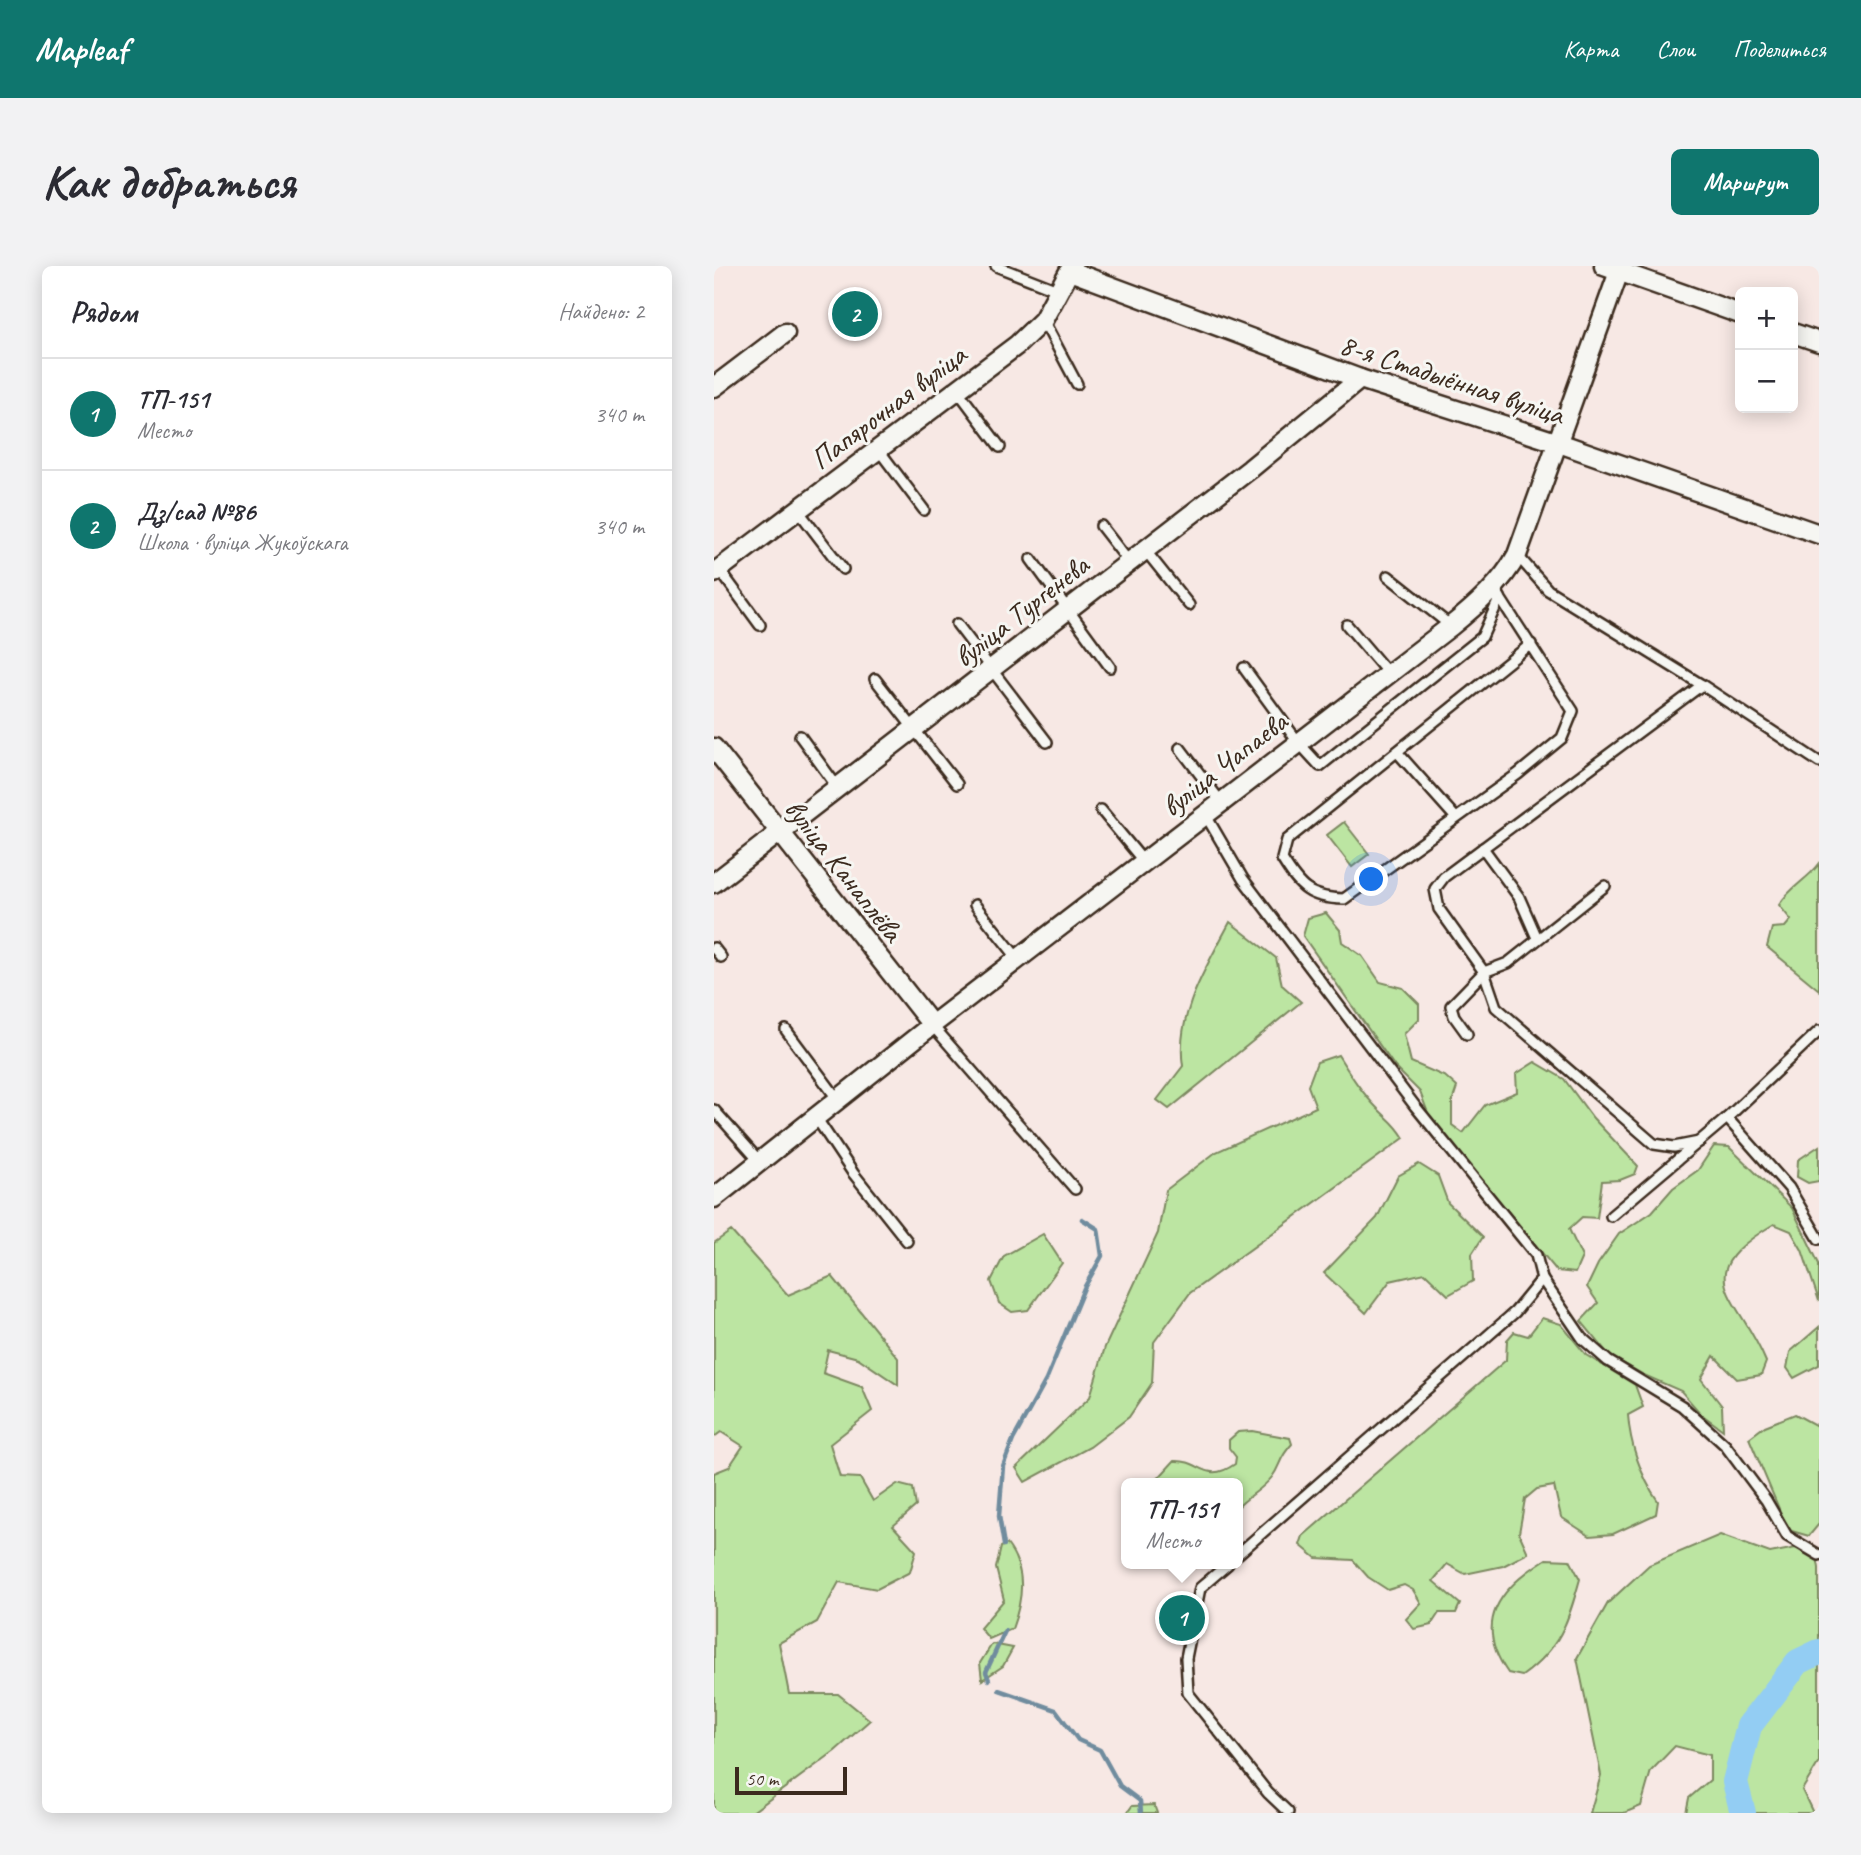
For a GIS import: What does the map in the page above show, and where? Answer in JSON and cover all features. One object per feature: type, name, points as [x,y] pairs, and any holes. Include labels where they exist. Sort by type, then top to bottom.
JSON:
[{"type":"street","points":[[1615,268],[1735,312]]},
{"type":"street","name":"вуліца Чапаева","points":[[714,1198],[817,1119],[932,1025],[1496,592],[1517,555],[1559,443],[1615,268]]},
{"type":"street","name":"Папярочная вуліца","points":[[717,571],[958,391],[1043,320],[1071,269]]},
{"type":"street","name":"8-я Стадыённая вуліца","points":[[1071,269],[1360,379],[1559,443],[1819,534]]},
{"type":"street","points":[[714,387],[785,333]]},
{"type":"street","points":[[1798,335],[1819,342]]},
{"type":"street","name":"вуліца Тургенева","points":[[714,883],[1145,550],[1360,379]]},
{"type":"street","name":"вуліца Канаплёва","points":[[714,748],[779,834],[932,1025]]},
{"type":"lane","points":[[996,266],[1060,291]]},
{"type":"lane","points":[[1043,320],[1077,384]]},
{"type":"lane","points":[[958,391],[1000,447]]},
{"type":"lane","points":[[878,449],[924,510]]},
{"type":"lane","points":[[797,509],[843,569]]},
{"type":"lane","points":[[1101,526],[1129,562]]},
{"type":"lane","points":[[1145,550],[1189,605]]},
{"type":"lane","points":[[1517,555],[1548,590],[1702,685],[1819,762]]},
{"type":"lane","points":[[1031,559],[1110,667]]},
{"type":"lane","points":[[717,571],[760,625]]},
{"type":"lane","points":[[1388,576],[1451,626]]},
{"type":"lane","points":[[1496,592],[1531,644],[1573,711],[1562,738],[1344,899],[1319,898],[1297,882],[1282,859],[1287,840],[1531,644]]},
{"type":"lane","points":[[1244,668],[1298,742],[1320,766],[1482,637],[1496,612],[1496,592]]},
{"type":"lane","points":[[957,624],[1046,742]]},
{"type":"lane","points":[[1347,625],[1388,673]]},
{"type":"lane","points":[[875,679],[957,784]]},
{"type":"lane","points":[[1699,1142],[1674,1147],[1654,1144],[1496,1007],[1484,972],[1439,909],[1435,889],[1444,877],[1702,685]]},
{"type":"lane","points":[[800,736],[838,788]]},
{"type":"lane","points":[[1180,748],[1221,802]]},
{"type":"lane","points":[[1398,753],[1456,818]]},
{"type":"lane","points":[[1101,810],[1144,862]]},
{"type":"lane","points":[[1205,814],[1242,879],[1415,1106],[1536,1255],[1542,1279],[1583,1339],[1608,1362],[1682,1406],[1708,1429],[1725,1445],[1766,1500],[1787,1536],[1819,1555]]},
{"type":"lane","points":[[1483,848],[1519,897],[1537,938]]},
{"type":"lane","points":[[1467,1034],[1454,1016],[1451,1006],[1484,972],[1508,963],[1605,886]]},
{"type":"lane","points":[[975,905],[1019,960]]},
{"type":"lane","points":[[714,948],[721,957]]},
{"type":"lane","points":[[932,1025],[1075,1189]]},
{"type":"lane","points":[[786,1030],[839,1101]]},
{"type":"lane","points":[[1611,1216],[1727,1118],[1819,1031]]},
{"type":"lane","points":[[714,1110],[761,1163]]},
{"type":"lane","points":[[1727,1118],[1789,1188],[1819,1238]]},
{"type":"lane","points":[[817,1119],[853,1173],[907,1241]]},
{"type":"lane","points":[[1243,1551],[1515,1312],[1542,1279]]},
{"type":"lane","points":[[1222,1569],[1200,1588],[1186,1658],[1188,1693],[1268,1793],[1288,1812]]},
{"type":"green space","points":[[1344,822],[1369,854],[1352,867],[1327,835]]},
{"type":"green space","points":[[1819,864],[1819,990],[1767,947],[1772,928],[1785,927],[1791,920],[1779,905]]},
{"type":"green space","points":[[1326,913],[1340,930],[1342,942],[1362,956],[1380,982],[1403,988],[1419,1004],[1419,1019],[1404,1034],[1411,1062],[1446,1077],[1457,1087],[1452,1102],[1452,1125],[1463,1133],[1485,1105],[1517,1092],[1516,1074],[1535,1062],[1564,1079],[1593,1118],[1638,1166],[1635,1174],[1620,1180],[1602,1181],[1597,1218],[1582,1217],[1569,1229],[1582,1257],[1575,1273],[1557,1271],[1430,1118],[1420,1092],[1395,1067],[1303,936],[1308,918]]},
{"type":"green space","points":[[1230,922],[1276,958],[1282,985],[1301,1002],[1169,1109],[1157,1100],[1183,1066],[1182,1047],[1188,1010],[1203,973]]},
{"type":"green space","points":[[1338,1055],[1367,1096],[1404,1138],[1190,1293],[1154,1342],[1152,1383],[1129,1417],[1090,1447],[1025,1482],[1016,1468],[1090,1397],[1105,1347],[1158,1233],[1166,1190],[1216,1152],[1316,1107],[1308,1086],[1317,1062]]},
{"type":"green space","points":[[1714,1146],[1729,1147],[1792,1208],[1819,1264],[1819,1301],[1802,1250],[1791,1231],[1774,1224],[1747,1242],[1731,1258],[1725,1273],[1726,1287],[1766,1362],[1761,1375],[1737,1379],[1714,1356],[1701,1379],[1722,1406],[1723,1430],[1701,1414],[1681,1391],[1644,1375],[1609,1355],[1581,1321],[1598,1303],[1587,1287],[1598,1264],[1619,1234],[1652,1212],[1673,1188],[1698,1170]]},
{"type":"green space","points":[[1819,1146],[1819,1181],[1808,1183],[1797,1177],[1798,1160]]},
{"type":"green space","points":[[1419,1164],[1438,1176],[1448,1203],[1483,1237],[1472,1254],[1473,1281],[1448,1295],[1425,1273],[1390,1281],[1366,1313],[1324,1273],[1377,1218],[1398,1176]]},
{"type":"green space","points":[[731,1231],[788,1295],[832,1276],[898,1358],[898,1385],[858,1358],[828,1350],[823,1373],[862,1387],[872,1411],[830,1444],[840,1477],[860,1478],[873,1501],[897,1484],[913,1488],[916,1506],[893,1526],[916,1551],[910,1572],[877,1589],[839,1582],[817,1622],[779,1643],[789,1694],[838,1694],[870,1720],[835,1751],[751,1813],[714,1813],[714,1473],[729,1467],[743,1446],[721,1432],[714,1437],[714,1243]]},
{"type":"green space","points":[[1043,1234],[1062,1263],[1028,1310],[1012,1312],[999,1303],[991,1281],[1004,1256]]},
{"type":"green space","points":[[1542,1318],[1561,1324],[1586,1355],[1635,1385],[1643,1407],[1628,1415],[1629,1426],[1642,1471],[1658,1501],[1656,1514],[1613,1534],[1590,1536],[1561,1517],[1554,1486],[1537,1489],[1525,1499],[1519,1533],[1528,1553],[1503,1566],[1465,1574],[1447,1564],[1433,1581],[1460,1604],[1456,1613],[1439,1613],[1431,1625],[1414,1629],[1406,1619],[1421,1603],[1413,1590],[1404,1585],[1388,1590],[1368,1577],[1353,1560],[1316,1558],[1300,1545],[1303,1536],[1506,1360],[1507,1340],[1514,1332],[1528,1336]]},
{"type":"green space","points":[[1819,1327],[1819,1365],[1794,1378],[1787,1368],[1790,1352]]},
{"type":"green space","points":[[1795,1414],[1819,1427],[1819,1524],[1809,1536],[1788,1530],[1749,1438],[1765,1426]]},
{"type":"green space","points":[[1252,1431],[1290,1438],[1292,1444],[1272,1477],[1243,1503],[1243,1478],[1159,1478],[1174,1461],[1183,1461],[1210,1472],[1225,1470],[1235,1464],[1236,1457],[1229,1448],[1229,1440],[1238,1432]]},
{"type":"green space","points":[[1720,1535],[1770,1553],[1796,1548],[1816,1551],[1819,1568],[1819,1762],[1802,1790],[1813,1813],[1686,1813],[1689,1798],[1710,1780],[1710,1755],[1675,1746],[1651,1771],[1641,1806],[1624,1813],[1590,1813],[1601,1775],[1577,1658],[1608,1603],[1649,1565]]},
{"type":"green space","points":[[1007,1544],[1018,1564],[1020,1574],[1019,1607],[1012,1629],[989,1639],[980,1628],[1004,1600],[996,1568],[1001,1547]]},
{"type":"green space","points":[[1546,1559],[1570,1560],[1580,1579],[1571,1608],[1561,1634],[1545,1656],[1522,1676],[1508,1673],[1497,1655],[1492,1638],[1492,1622],[1496,1608],[1504,1594],[1516,1582]]},
{"type":"green space","points":[[992,1644],[1013,1648],[1003,1666],[982,1680],[980,1663]]},
{"type":"green space","points":[[1154,1805],[1157,1813],[1127,1813],[1132,1806]]},
{"type":"waterway","points":[[1004,1545],[999,1516],[1003,1466],[1013,1440],[1046,1380],[1084,1288],[1102,1256],[1098,1229],[1082,1219]]},
{"type":"waterway","points":[[989,1680],[986,1672],[1005,1631]]},
{"type":"waterway","points":[[1743,1813],[1735,1782],[1749,1726],[1798,1662],[1819,1652]]},
{"type":"waterway","points":[[999,1690],[1056,1710],[1078,1740],[1100,1750],[1120,1786],[1140,1801],[1141,1813]]},
{"type":"place","name":"Дз/сад №86","points":[[855,314]]},
{"type":"place","name":"ТП-151","points":[[1182,1618]]}]
